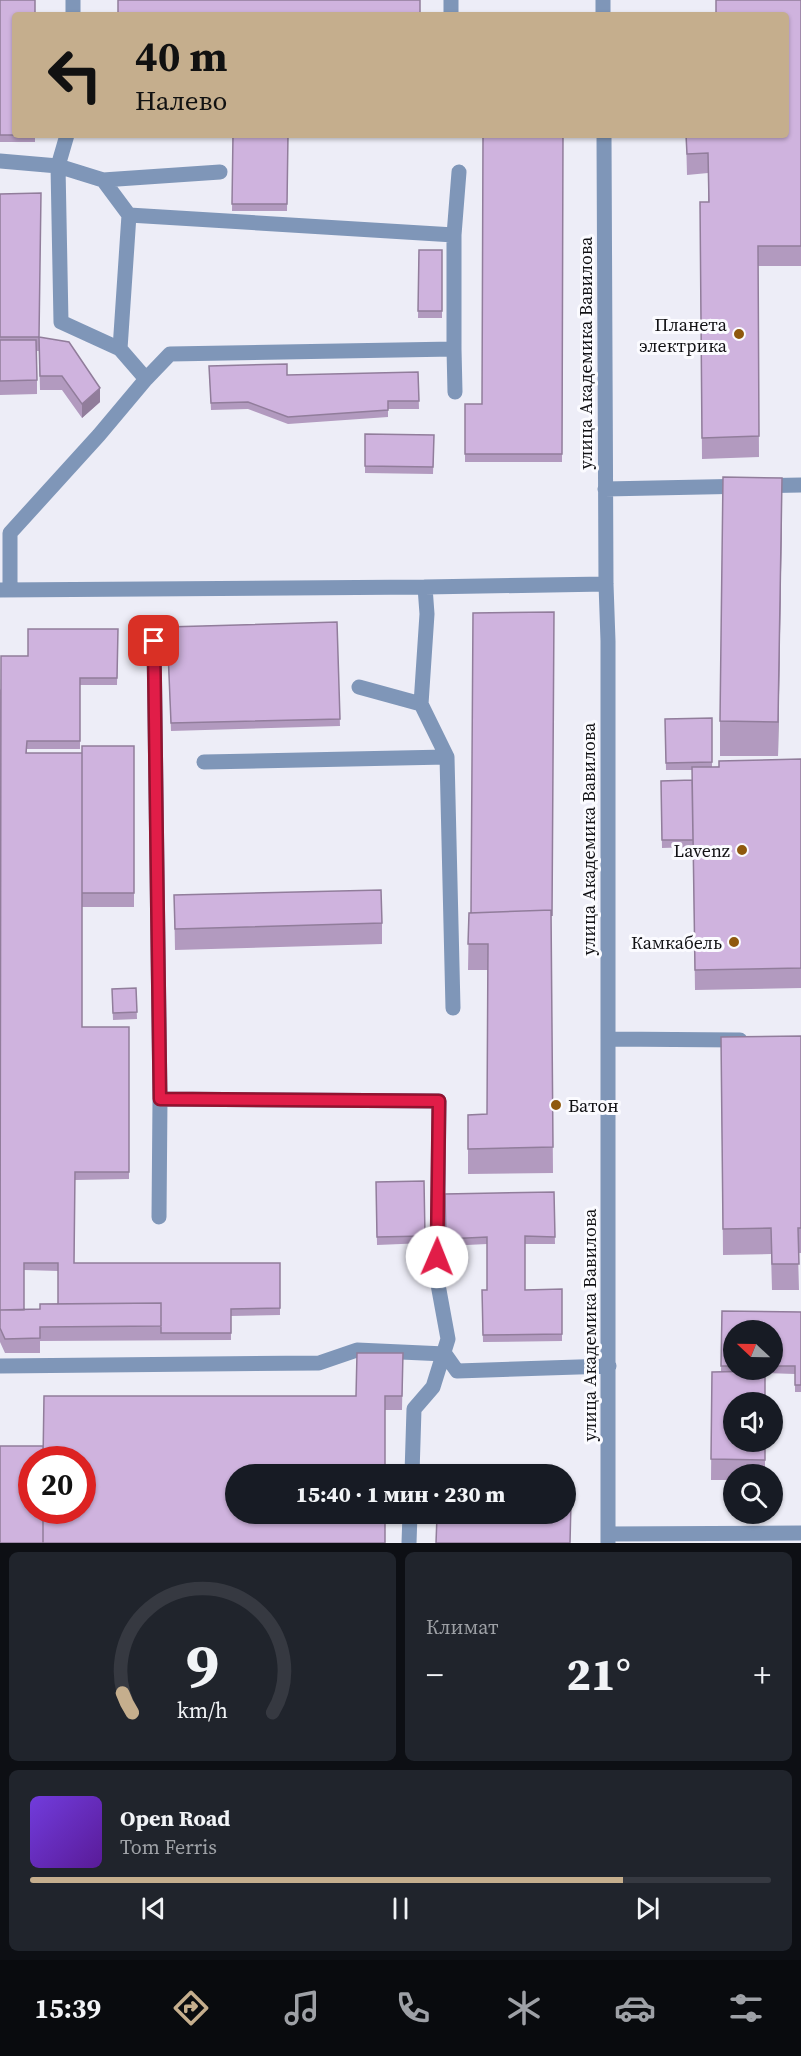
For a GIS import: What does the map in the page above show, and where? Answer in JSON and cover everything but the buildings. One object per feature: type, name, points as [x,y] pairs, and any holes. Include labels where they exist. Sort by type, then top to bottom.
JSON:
[{"type":"street","points":[[66,138],[58,166],[61,322],[120,349],[146,379]]},
{"type":"street","name":"улица Академика Вавилова","points":[[604,138],[608,641],[608,1539]]},
{"type":"street","points":[[0,161],[58,166],[103,180],[219,172]]},
{"type":"street","points":[[455,392],[454,235],[459,172]]},
{"type":"street","points":[[103,180],[129,215],[120,349]]},
{"type":"street","points":[[129,215],[454,235]]},
{"type":"street","points":[[454,350],[170,354],[10,533],[5,590],[606,584]]},
{"type":"street","points":[[605,489],[801,485]]},
{"type":"street","points":[[425,587],[427,614],[421,704],[447,757],[453,1008]]},
{"type":"street","points":[[154,641],[160,1099],[159,1217]]},
{"type":"street","points":[[359,687],[421,704]]},
{"type":"street","points":[[204,762],[447,757]]},
{"type":"street","points":[[608,1039],[756,1040]]},
{"type":"street","points":[[160,1099],[439,1101],[437,1279],[448,1339],[433,1387],[414,1409],[412,1464]]},
{"type":"street","points":[[0,1366],[319,1363],[357,1350],[445,1354]]},
{"type":"street","points":[[445,1354],[457,1371],[609,1366]]},
{"type":"street","points":[[409,1543],[410,1524]]},
{"type":"street","points":[[608,1539],[801,1533]]},
{"type":"place","name":"Планета электрика","points":[[739,334]]},
{"type":"place","name":"Lavenz","points":[[742,850]]},
{"type":"place","name":"Камкабель","points":[[734,942]]},
{"type":"place","name":"Батон","points":[[556,1105]]},
{"type":"route","points":[[154,641],[160,1099],[439,1101],[437,1257]]}]
